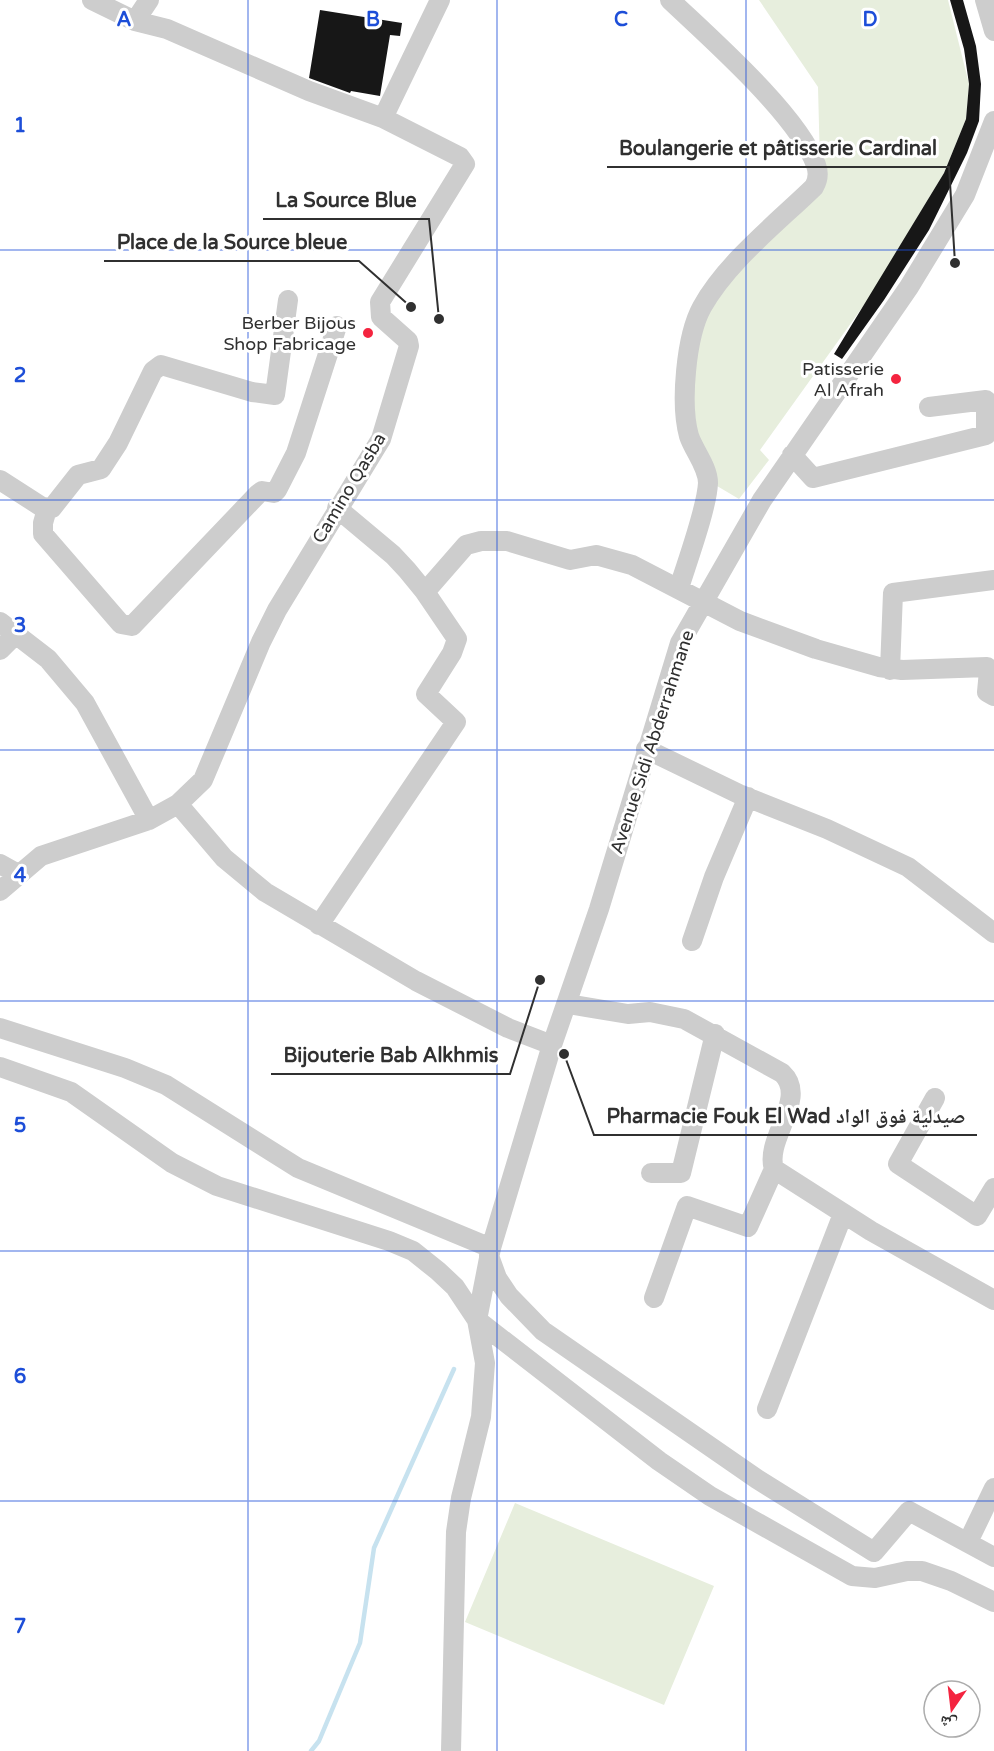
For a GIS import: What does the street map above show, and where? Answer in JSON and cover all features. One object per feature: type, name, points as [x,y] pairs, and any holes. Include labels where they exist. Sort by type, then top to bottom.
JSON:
[{"type":"street","points":[[92,0],[135,21],[167,29],[309,91],[383,118],[440,0]]},
{"type":"street","points":[[135,21],[149,0]]},
{"type":"street","points":[[670,0],[783,115],[807,147],[816,164],[818,177],[814,187],[725,274],[711,291],[695,321],[686,360],[688,428],[708,483],[679,588]]},
{"type":"street","points":[[985,0],[994,31]]},
{"type":"street","name":"Camino Qasba","points":[[0,891],[41,856],[148,819],[178,804],[203,780],[212,764],[261,642],[337,508],[381,440],[408,350],[408,341],[381,317],[380,302],[465,164],[460,157],[383,118]]},
{"type":"street","name":"Avenue Sidi Abderrahmane","points":[[477,1320],[490,1252],[552,1045],[568,1004],[680,643],[762,500],[909,287],[965,195],[994,121]]},
{"type":"street","points":[[0,480],[47,509],[52,508],[78,475],[101,469],[118,443],[153,371],[161,366],[252,392],[275,395],[288,300]]},
{"type":"street","points":[[47,509],[43,534],[121,624],[132,626],[262,490],[274,493],[278,490],[296,453],[337,326]]},
{"type":"street","points":[[792,455],[813,478],[986,435],[986,400],[929,407]]},
{"type":"street","points":[[319,925],[456,722],[426,694],[457,643],[425,592],[393,555],[337,508]]},
{"type":"street","points":[[425,592],[462,548],[473,543],[492,540],[507,541],[570,560],[603,556],[632,565],[740,621],[816,649],[890,670],[987,667],[989,671],[987,692],[994,696]]},
{"type":"street","points":[[890,670],[893,593],[994,580]]},
{"type":"street","points":[[0,650],[8,628],[48,659],[85,703],[148,819]]},
{"type":"street","points":[[646,749],[748,797],[827,829],[908,867],[994,933]]},
{"type":"street","points":[[692,941],[714,876],[748,797]]},
{"type":"street","points":[[178,804],[245,878],[319,925],[416,981],[508,1028],[552,1045]]},
{"type":"street","points":[[0,864],[18,874]]},
{"type":"street","points":[[568,1004],[628,1014],[660,1013],[684,1019],[715,1034],[782,1073],[790,1082],[791,1093],[773,1157],[774,1169],[748,1227],[687,1206],[654,1298]]},
{"type":"street","points":[[0,1028],[125,1068],[166,1085],[298,1168],[490,1252],[497,1278],[509,1296],[543,1331],[757,1479],[874,1552],[909,1511],[994,1557]]},
{"type":"street","points":[[651,1173],[681,1173],[715,1034]]},
{"type":"street","points":[[0,1067],[71,1092],[172,1163],[217,1186],[389,1241],[413,1251],[455,1287],[477,1320],[676,1472],[710,1496],[839,1571],[863,1579],[907,1571],[922,1571],[951,1581],[994,1602]]},
{"type":"street","points":[[935,1098],[898,1164],[977,1216],[994,1188]]},
{"type":"street","points":[[774,1169],[843,1214],[994,1300]]},
{"type":"street","points":[[767,1409],[843,1214]]},
{"type":"street","points":[[451,1751],[456,1532],[461,1498],[481,1417],[485,1363],[477,1320]]},
{"type":"street","points":[[968,1542],[994,1488]]},
{"type":"green space","points":[[759,0],[948,0],[969,84],[966,119],[944,173],[869,298],[760,450],[769,460],[739,499],[712,483],[691,435],[686,360],[716,295],[820,165],[818,87]]},
{"type":"green space","points":[[515,1503],[714,1586],[664,1705],[465,1622]]},
{"type":"building","points":[[950,0],[963,0],[976,46],[981,84],[979,121],[967,153],[929,230],[884,300],[842,359],[834,354],[944,173],[966,119],[969,84],[964,49]]},
{"type":"building","points":[[320,10],[402,23],[400,36],[390,35],[380,96],[351,91],[350,93],[309,78]]},
{"type":"waterway","points":[[311,1751],[319,1741],[360,1643],[374,1548],[454,1369]]},
{"type":"place","name":"Boulangerie et pâtisserie Cardinal","points":[[955,263]]},
{"type":"place","name":"Place de la Source bleue","points":[[411,307]]},
{"type":"place","name":"La Source Blue","points":[[439,319]]},
{"type":"place","name":"Berber Bijous Shop Fabricage","points":[[368,333]]},
{"type":"place","name":"Patisserie Al Afrah","points":[[896,379]]},
{"type":"place","name":"Bijouterie Bab Alkhmis","points":[[540,980]]},
{"type":"place","name":"Pharmacie Fouk El Wad صيدلية فوق الواد","points":[[564,1054]]}]
